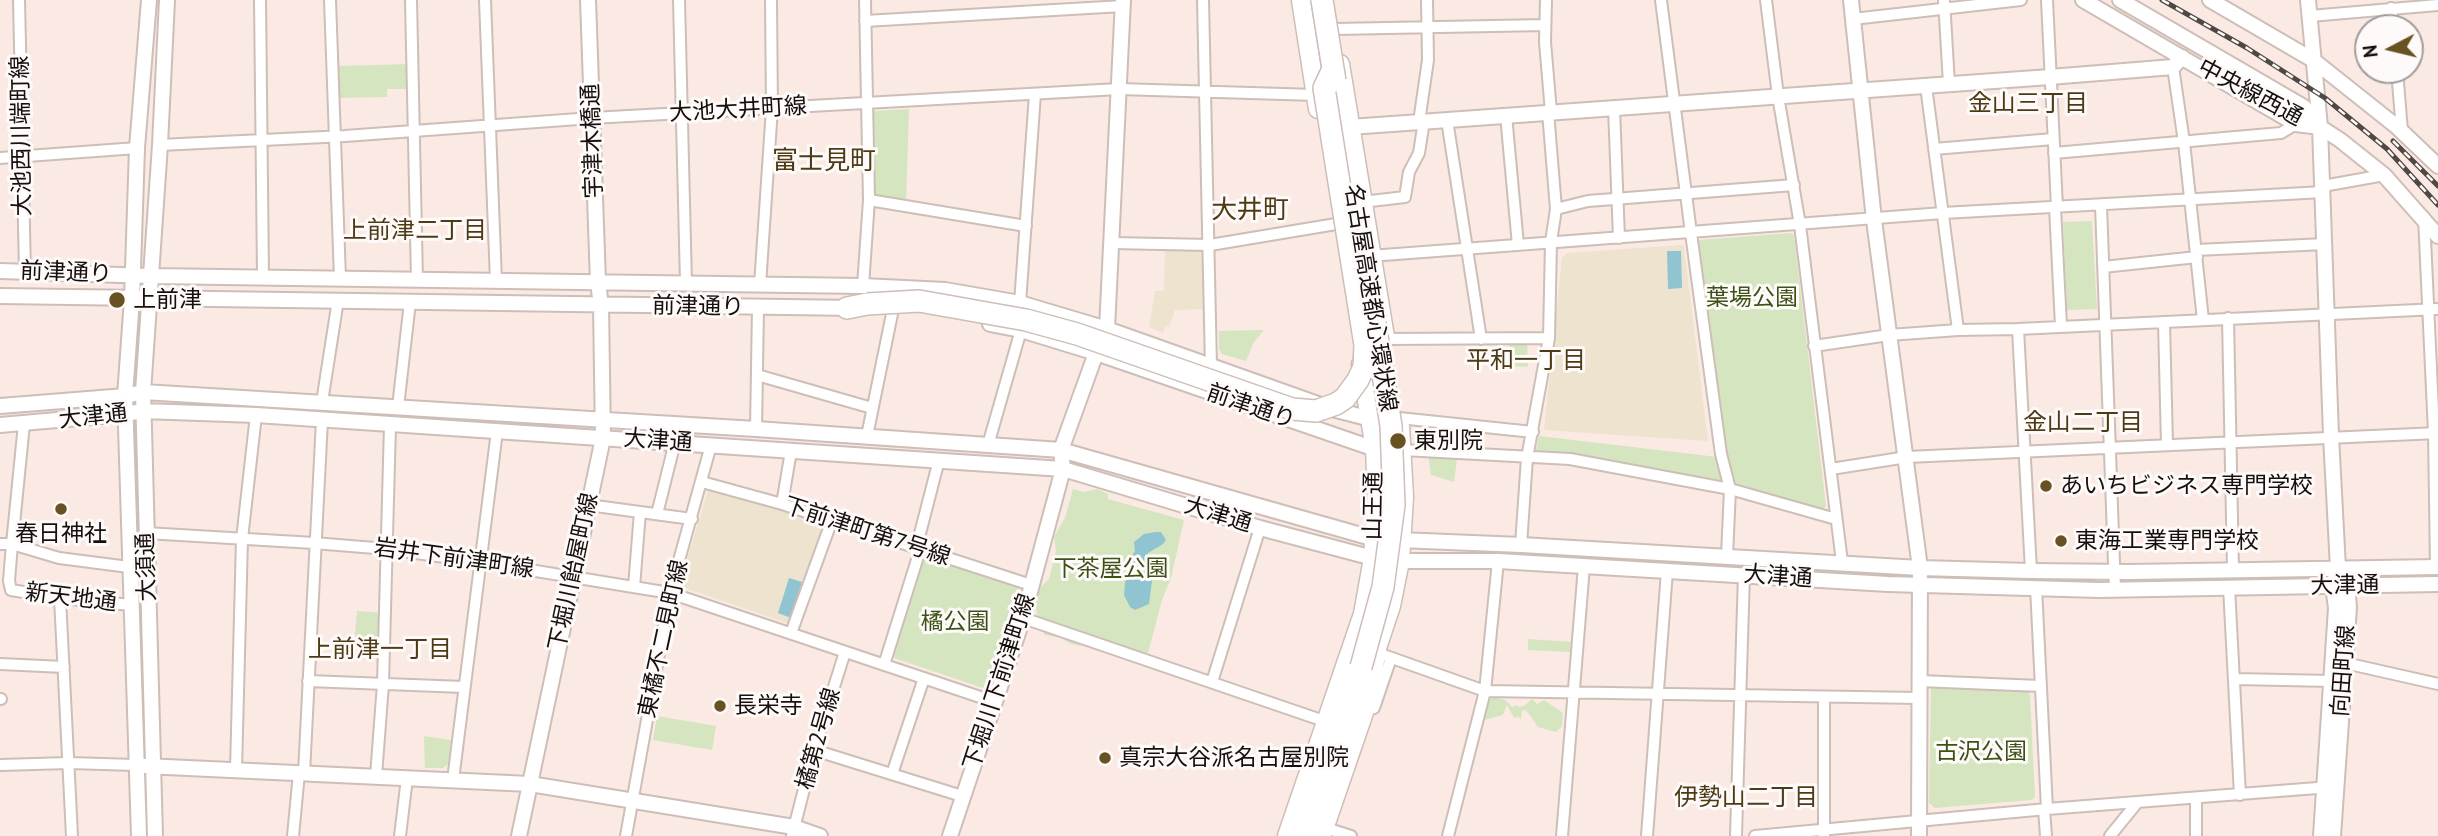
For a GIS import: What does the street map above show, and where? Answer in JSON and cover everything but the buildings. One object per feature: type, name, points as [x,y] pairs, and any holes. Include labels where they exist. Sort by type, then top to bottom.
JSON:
[{"type":"highway","name":"名古屋高速都心環状線","points":[[1303,836],[1361,667],[1377,611],[1394,505],[1391,426],[1322,0]]},
{"type":"highway","points":[[859,299],[919,301],[1026,320],[1077,334],[1292,409],[1304,411],[1327,408],[1345,398],[1364,367],[1364,345],[1324,88],[1333,69]]},
{"type":"highway","points":[[1328,834],[1366,702],[1383,655]]},
{"type":"main road","name":"山王通","points":[[1287,836],[1363,614],[1373,558],[1377,496],[1371,419],[1336,225],[1301,0]]},
{"type":"main road","name":"山王通","points":[[1314,836],[1383,655],[1400,561],[1403,450],[1330,0]]},
{"type":"street","name":"大池西川端町線","points":[[19,0],[24,272]]},
{"type":"street","points":[[132,275],[137,148],[149,0]]},
{"type":"street","points":[[151,276],[167,0]]},
{"type":"street","points":[[260,0],[263,276]]},
{"type":"street","points":[[330,0],[340,278]]},
{"type":"street","points":[[411,0],[417,280]]},
{"type":"street","points":[[485,0],[496,281]]},
{"type":"street","name":"宇津木橋通","points":[[587,0],[601,306]]},
{"type":"street","points":[[679,0],[686,284]]},
{"type":"street","points":[[760,285],[772,108],[771,0]]},
{"type":"street","points":[[859,299],[869,200],[865,0]]},
{"type":"street","points":[[1203,0],[1211,366]]},
{"type":"street","points":[[1362,202],[1405,197],[1409,172],[1419,153],[1428,60],[1426,0]]},
{"type":"street","points":[[1521,545],[1527,458],[1549,338],[1551,242],[1556,209],[1545,25],[1546,0]]},
{"type":"street","points":[[1661,0],[1721,454],[1730,489],[1727,556]]},
{"type":"street","points":[[1766,0],[1778,96],[1800,225],[1842,562]]},
{"type":"street","points":[[1851,0],[1874,220],[1920,568],[1919,828]]},
{"type":"street","points":[[1853,19],[1944,4],[2021,0]]},
{"type":"street","points":[[2048,0],[2061,326]]},
{"type":"street","name":"中央線西通","points":[[2083,0],[2178,62],[2296,124],[2320,127]]},
{"type":"street","name":"中央線西通","points":[[2120,0],[2304,107],[2320,127]]},
{"type":"street","points":[[2210,0],[2313,60],[2402,131],[2438,166]]},
{"type":"street","name":"向田町線","points":[[2308,0],[2320,127],[2331,436],[2340,586],[2331,681],[2330,787],[2333,836]]},
{"type":"street","points":[[865,21],[1123,3],[1107,329]]},
{"type":"street","points":[[1944,4],[1949,84]]},
{"type":"street","points":[[2310,16],[2438,5]]},
{"type":"street","points":[[2391,8],[2392,14]]},
{"type":"street","points":[[1335,29],[1545,25]]},
{"type":"street","points":[[2192,41],[2178,62],[2203,320]]},
{"type":"street","points":[[1316,95],[1350,127],[2050,77],[2178,62]]},
{"type":"street","points":[[2398,84],[2402,131]]},
{"type":"street","points":[[1926,86],[1958,330]]},
{"type":"street","name":"大池大井町線","points":[[160,145],[336,137],[592,118],[1119,89],[1316,95]]},
{"type":"street","points":[[1020,303],[1035,94]]},
{"type":"street","points":[[1614,108],[1619,238]]},
{"type":"street","points":[[1506,116],[1517,246]]},
{"type":"street","points":[[1447,120],[1481,339]]},
{"type":"street","points":[[2054,153],[2281,133],[2296,124]]},
{"type":"street","points":[[2320,127],[2384,175],[2424,217],[2438,236]]},
{"type":"street","points":[[1934,149],[2053,139]]},
{"type":"street","points":[[0,158],[137,148]]},
{"type":"street","points":[[1370,256],[1943,213],[2191,200],[2323,189],[2384,175]]},
{"type":"street","points":[[1556,209],[1588,201],[1794,185]]},
{"type":"street","points":[[869,200],[1026,226]]},
{"type":"street","points":[[2101,205],[2115,590]]},
{"type":"street","points":[[2424,217],[2432,309],[2437,567]]},
{"type":"street","points":[[1112,243],[1210,245],[1336,225]]},
{"type":"street","points":[[2103,267],[2196,253],[2325,244]]},
{"type":"street","name":"前津通り","points":[[0,271],[151,276],[760,285],[859,299],[893,309],[958,316],[1021,330],[1375,449]]},
{"type":"street","name":"大須通","points":[[132,275],[125,414],[139,836]]},
{"type":"street","name":"大須通","points":[[151,276],[143,411],[155,836]]},
{"type":"street","name":"前津通り","points":[[0,296],[758,308],[945,290],[1020,303],[1107,329],[1332,409],[1371,419]]},
{"type":"street","points":[[322,401],[338,300]]},
{"type":"street","points":[[398,407],[410,302]]},
{"type":"street","name":"下堀川飴屋町線","points":[[519,836],[603,438],[601,306]]},
{"type":"street","points":[[756,429],[758,308]]},
{"type":"street","points":[[867,436],[893,309]]},
{"type":"street","points":[[1814,346],[1889,335],[1958,330],[2018,330],[2432,309]]},
{"type":"street","points":[[2228,318],[2233,569]]},
{"type":"street","points":[[2164,322],[2166,444]]},
{"type":"street","name":"下堀川下前津町線","points":[[950,836],[1023,618],[1063,469],[1061,450],[1107,329]]},
{"type":"street","points":[[988,445],[1021,330]]},
{"type":"street","points":[[2018,330],[2031,571]]},
{"type":"street","points":[[1385,339],[1549,338]]},
{"type":"street","points":[[757,375],[872,408]]},
{"type":"street","name":"大津通","points":[[0,407],[125,396],[143,392],[322,401],[1061,450],[1375,539],[1920,568],[2031,571],[2115,573],[2437,567]]},
{"type":"street","name":"大津通","points":[[0,425],[143,411],[256,415],[1063,469],[1260,528],[1373,558],[1400,561],[1498,561],[1921,585],[2115,590],[2438,584]]},
{"type":"street","points":[[236,770],[242,538],[256,415]]},
{"type":"street","points":[[1399,418],[1533,432]]},
{"type":"street","points":[[293,836],[309,681],[322,420]]},
{"type":"street","points":[[12,544],[24,424]]},
{"type":"street","points":[[376,776],[383,684],[390,425]]},
{"type":"street","points":[[453,780],[498,431]]},
{"type":"street","points":[[1831,470],[1907,457],[2436,433]]},
{"type":"street","points":[[657,514],[675,442]]},
{"type":"street","name":"東橘不二見町線","points":[[626,836],[670,593],[711,445]]},
{"type":"street","points":[[1403,450],[1570,460],[1730,489],[1836,519]]},
{"type":"street","points":[[782,504],[791,451]]},
{"type":"street","points":[[884,665],[918,549],[939,460]]},
{"type":"street","name":"下前津町第7号線","points":[[702,482],[782,504],[1031,584]]},
{"type":"street","points":[[588,505],[692,519]]},
{"type":"street","points":[[634,587],[640,512]]},
{"type":"street","points":[[791,633],[832,520]]},
{"type":"street","points":[[1212,682],[1260,528]]},
{"type":"street","name":"岩井下前津町線","points":[[146,533],[314,542],[387,549],[670,593],[995,702]]},
{"type":"street","points":[[0,544],[12,544],[59,558],[130,567]]},
{"type":"street","name":"新天地通","points":[[12,544],[9,581],[11,590],[131,605]]},
{"type":"street","points":[[1448,836],[1485,691],[1498,561]]},
{"type":"street","points":[[1562,836],[1584,566]]},
{"type":"street","points":[[1647,836],[1667,570]]},
{"type":"street","points":[[1736,836],[1744,574]]},
{"type":"street","name":"向田町線","points":[[2321,836],[2330,787],[2345,663],[2349,607],[2340,586]]},
{"type":"street","points":[[2036,587],[2046,836]]},
{"type":"street","points":[[2229,587],[2240,795]]},
{"type":"street","points":[[60,598],[72,836]]},
{"type":"street","points":[[1023,618],[1327,722]]},
{"type":"street","name":"橘第2号線","points":[[793,832],[814,750],[845,652]]},
{"type":"street","points":[[1383,655],[1485,691],[1919,698]]},
{"type":"street","name":"山王通","points":[[1328,834],[1383,655]]},
{"type":"street","points":[[2345,663],[2438,684]]},
{"type":"street","points":[[0,664],[64,667]]},
{"type":"street","points":[[892,774],[924,678]]},
{"type":"street","points":[[2235,679],[2331,681]]},
{"type":"street","points":[[309,681],[464,687]]},
{"type":"street","points":[[1920,681],[2040,686]]},
{"type":"street","points":[[1824,697],[1824,832]]},
{"type":"street","points":[[814,750],[962,796]]},
{"type":"street","points":[[0,765],[136,765],[530,785],[820,836]]},
{"type":"street","points":[[400,836],[407,778]]},
{"type":"street","points":[[1755,836],[1919,828],[2045,809],[2330,787]]},
{"type":"street","points":[[2196,799],[2196,836]]},
{"type":"street","points":[[2110,836],[2136,804]]},
{"type":"street","points":[[1328,834],[1351,836]]},
{"type":"shaded area","points":[[1682,245],[1708,441],[1544,430],[1562,258],[1567,253]]},
{"type":"shaded area","points":[[1165,248],[1200,249],[1204,253],[1205,309],[1175,310],[1169,327],[1166,326],[1163,333],[1149,327],[1155,291],[1164,291]]},
{"type":"shaded area","points":[[711,489],[825,522],[792,621],[787,623],[682,587],[680,582],[708,491]]},
{"type":"green space","points":[[409,64],[409,89],[387,89],[387,97],[340,98],[339,66]]},
{"type":"green space","points":[[909,109],[906,204],[874,196],[873,113]]},
{"type":"green space","points":[[2092,221],[2097,309],[2067,310],[2063,222]]},
{"type":"green space","name":"葉場公園","points":[[1791,233],[1794,235],[1826,506],[1821,511],[1536,450],[1539,436],[1726,458],[1697,243],[1699,240]]},
{"type":"green space","points":[[1264,330],[1254,342],[1246,361],[1222,354],[1219,349],[1219,331]]},
{"type":"green space","points":[[1509,342],[1527,342],[1528,367],[1510,366]]},
{"type":"green space","points":[[1428,454],[1457,459],[1454,482],[1431,475]]},
{"type":"green space","name":"下茶屋公園","points":[[1073,489],[1084,492],[1097,489],[1108,494],[1108,499],[1184,520],[1171,578],[1162,600],[1148,653],[1141,651],[1136,655],[1071,644],[1061,638],[1045,635],[1038,623],[1036,607],[1040,588],[1049,579],[1056,551],[1054,537],[1065,518]]},
{"type":"green space","name":"橘公園","points":[[927,558],[1017,585],[988,686],[983,688],[894,658],[892,654],[922,560]]},
{"type":"green space","points":[[357,611],[382,613],[380,649],[354,647]]},
{"type":"green space","points":[[1528,639],[1571,642],[1570,652],[1528,650]]},
{"type":"green space","name":"古沢公園","points":[[1931,687],[2028,691],[2035,797],[2031,800],[1935,808],[1929,803]]},
{"type":"green space","points":[[1494,697],[1505,700],[1512,707],[1524,706],[1532,699],[1537,704],[1544,700],[1563,713],[1562,726],[1556,732],[1538,727],[1526,710],[1522,711],[1521,719],[1514,718],[1507,705],[1503,715],[1484,720],[1489,700]]},
{"type":"green space","points":[[657,716],[716,726],[712,750],[653,740]]},
{"type":"green space","points":[[424,736],[451,740],[448,764],[443,768],[425,768]]},
{"type":"water","points":[[1667,251],[1681,251],[1682,288],[1668,289]]},
{"type":"water","points":[[1161,532],[1166,540],[1148,553],[1146,558],[1152,581],[1149,604],[1135,610],[1130,607],[1124,595],[1130,559],[1135,551],[1134,542],[1144,534]]},
{"type":"water","points":[[789,578],[802,582],[791,618],[778,613]]},
{"type":"railway","points":[[2162,0],[2247,48],[2325,98],[2387,149],[2438,205]]},
{"type":"railway","points":[[2393,141],[2438,186]]},
{"type":"place","name":"上前津","points":[[117,300]]},
{"type":"place","name":"東別院","points":[[1398,441]]},
{"type":"place","name":"あいちビジネス専門学校","points":[[2046,486]]},
{"type":"place","name":"春日神社","points":[[61,509]]},
{"type":"place","name":"東海工業専門学校","points":[[2061,541]]},
{"type":"place","name":"長栄寺","points":[[720,706]]},
{"type":"place","name":"真宗大谷派名古屋別院","points":[[1105,758]]},
{"type":"district","name":"金山三丁目","points":[[2028,104]]},
{"type":"district","name":"富士見町","points":[[824,162]]},
{"type":"district","name":"大井町","points":[[1250,211]]},
{"type":"district","name":"上前津二丁目","points":[[415,231]]},
{"type":"district","name":"平和一丁目","points":[[1526,361]]},
{"type":"district","name":"金山二丁目","points":[[2083,423]]},
{"type":"district","name":"上前津一丁目","points":[[380,650]]},
{"type":"district","name":"伊勢山二丁目","points":[[1746,798]]}]
